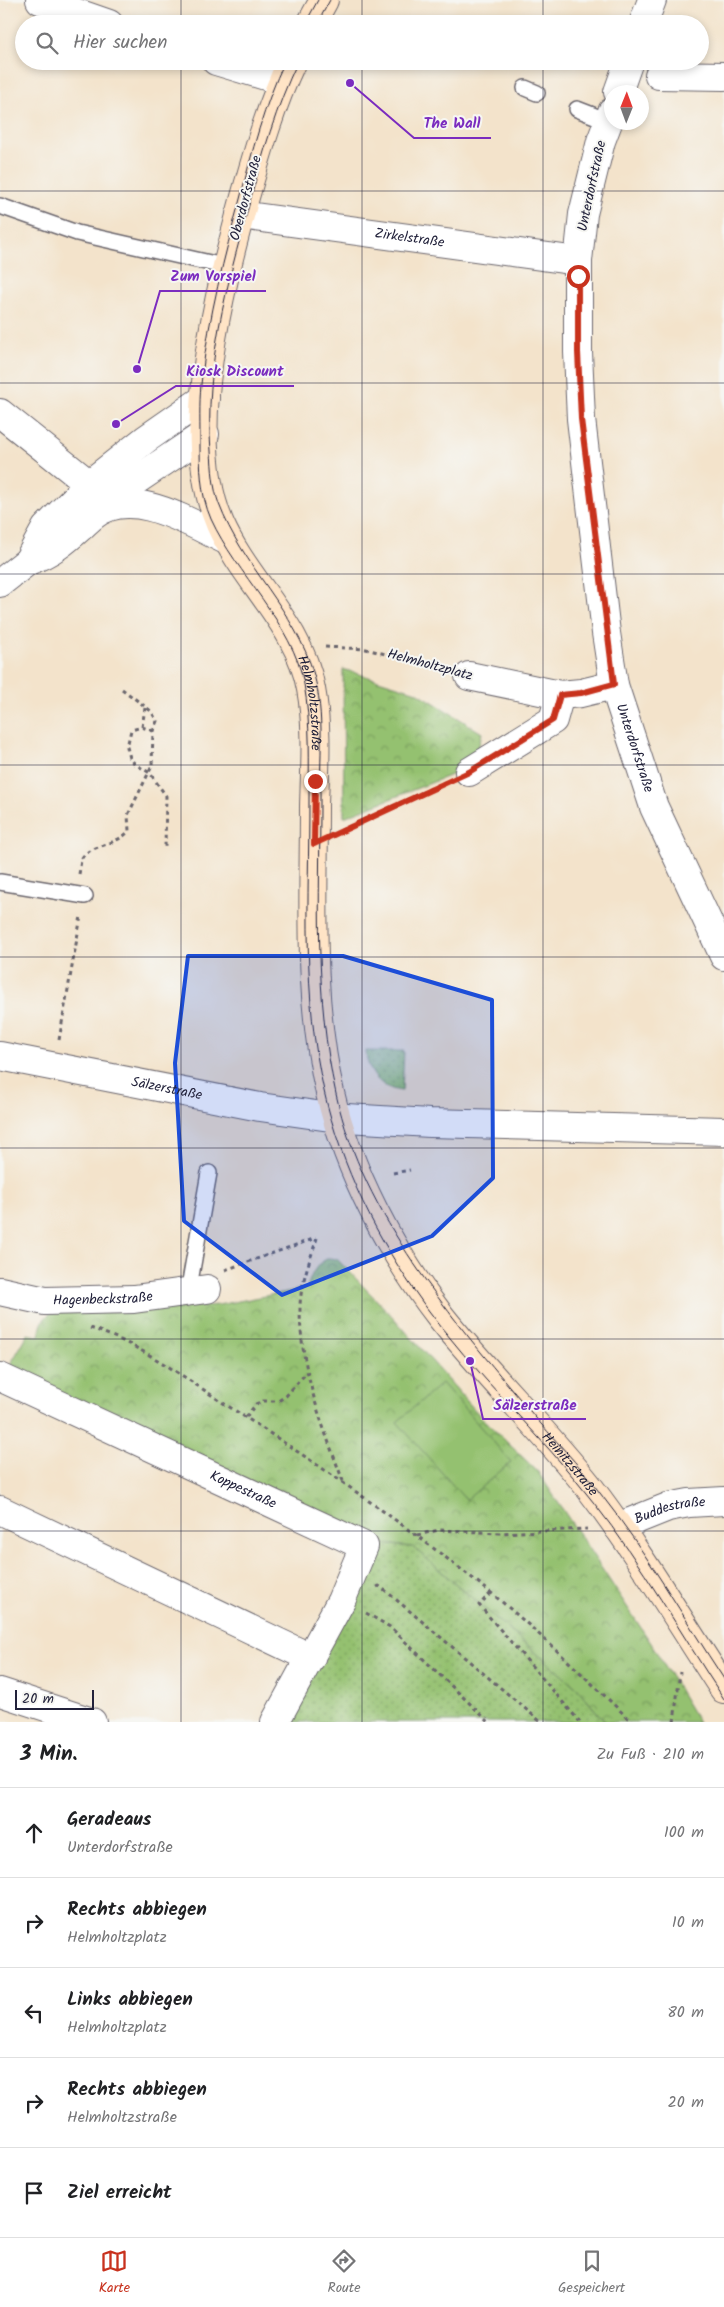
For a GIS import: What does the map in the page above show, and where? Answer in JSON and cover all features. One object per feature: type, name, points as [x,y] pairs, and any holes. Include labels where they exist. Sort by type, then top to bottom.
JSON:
[{"type":"main road","points":[[316,15],[324,0]]},
{"type":"main road","name":"Oberdorfstraße","points":[[205,434],[205,398],[212,345],[228,267],[240,215],[268,119],[287,71]]},
{"type":"main road","name":"Helmholtzstraße","points":[[205,434],[210,493],[218,520],[228,541],[287,630],[299,654],[311,690],[314,716],[312,938],[321,1047],[336,1117]]},
{"type":"main road","name":"Heinitzstraße","points":[[336,1117],[363,1186],[395,1249],[440,1315],[571,1465],[618,1528],[724,1689]]},
{"type":"street","points":[[40,0],[83,15]]},
{"type":"street","points":[[646,15],[652,0]]},
{"type":"street","points":[[621,85],[627,70]]},
{"type":"street","points":[[659,76],[724,76]]},
{"type":"street","name":"Unterdorfstraße","points":[[605,130],[583,214],[578,261],[578,352],[581,419],[614,684],[654,807],[724,956]]},
{"type":"street","name":"Zirkelstraße","points":[[240,215],[578,261]]},
{"type":"street","points":[[28,561],[46,528],[89,484],[146,439],[205,398]]},
{"type":"street","points":[[0,413],[89,484]]},
{"type":"street","points":[[0,583],[28,561],[44,555],[63,544],[129,485],[205,434]]},
{"type":"street","points":[[96,514],[117,504],[151,506],[228,541]]},
{"type":"street","name":"Helmholtzplatz","points":[[468,676],[560,695],[581,693],[614,684]]},
{"type":"street","points":[[469,772],[553,720],[560,695]]},
{"type":"street","name":"Sälzerstraße","points":[[0,1056],[260,1107],[336,1117],[430,1123],[724,1130]]},
{"type":"street","name":"Hagenbeckstraße","points":[[0,1291],[45,1301],[134,1300],[197,1291]]},
{"type":"street","name":"Koppestraße","points":[[2,1386],[364,1546],[340,1601],[275,1722]]},
{"type":"street","name":"Buddestraße","points":[[618,1528],[668,1507],[689,1502],[724,1501]]},
{"type":"street","points":[[0,1510],[311,1658]]},
{"type":"street","points":[[0,1692],[92,1722]]},
{"type":"lane","points":[[577,109],[604,116]]},
{"type":"lane","points":[[0,206],[77,233],[228,267]]},
{"type":"lane","points":[[0,882],[80,895]]},
{"type":"lane","points":[[197,1291],[209,1173]]},
{"type":"path","name":"Helmholtzplatz","points":[[299,654],[330,646],[366,649],[468,676]]},
{"type":"path","points":[[54,1066],[80,895],[82,858],[102,845],[122,838],[130,831],[128,814],[132,803],[150,773],[153,731],[157,720],[151,711],[122,689]]},
{"type":"path","points":[[142,727],[145,707]]},
{"type":"path","points":[[153,731],[142,727],[131,730],[127,747],[130,758],[150,773],[166,796],[164,848]]},
{"type":"path","points":[[314,844],[469,772]]},
{"type":"path","points":[[394,1173],[410,1170]]},
{"type":"path","points":[[197,1291],[207,1276],[317,1238],[307,1268],[300,1307],[309,1387],[343,1482]]},
{"type":"path","points":[[84,1326],[113,1335],[246,1417],[343,1482],[491,1593],[568,1660],[632,1722]]},
{"type":"path","points":[[246,1417],[256,1404],[264,1401],[278,1401],[286,1396],[307,1372]]},
{"type":"path","points":[[416,1535],[439,1530],[499,1533],[618,1528]]},
{"type":"path","points":[[386,1591],[541,1722]]},
{"type":"path","points":[[491,1593],[479,1605],[580,1722]]},
{"type":"path","points":[[365,1613],[390,1627],[489,1722]]},
{"type":"path","points":[[674,1722],[685,1629]]},
{"type":"highlighted area","points":[[188,956],[343,956],[492,1000],[493,1178],[432,1236],[282,1295],[184,1221],[175,1063]]},
{"type":"green space","points":[[343,669],[417,692],[482,733],[474,766],[344,817]]},
{"type":"green space","points":[[366,1051],[404,1051],[402,1091],[387,1087],[376,1078],[369,1066]]},
{"type":"green space","points":[[329,1258],[337,1259],[393,1317],[482,1418],[538,1472],[651,1643],[698,1722],[605,1722],[577,1688],[413,1547],[382,1544],[7,1370],[28,1334],[39,1336],[43,1321],[55,1311],[123,1311],[218,1305],[307,1288],[315,1270],[324,1260]]},
{"type":"green space","points":[[442,1383],[511,1462],[466,1500],[397,1422]]},
{"type":"green space","points":[[382,1544],[413,1547],[577,1688],[605,1722],[286,1722]]},
{"type":"tram line","points":[[310,15],[318,0]]},
{"type":"tram line","points":[[322,15],[330,0]]},
{"type":"tram line","points":[[281,70],[254,146],[228,243],[213,309],[200,392],[201,470],[205,500],[211,519],[235,560],[263,600],[288,641],[298,662],[304,684],[308,713],[309,743],[308,947],[312,1019],[317,1055],[331,1119],[340,1147],[363,1202],[406,1279],[443,1329],[485,1379],[552,1452],[612,1526],[724,1699]]},
{"type":"tram line","points":[[294,70],[270,132],[225,296],[214,358],[211,389],[211,458],[215,492],[229,527],[295,630],[306,652],[314,675],[320,705],[319,911],[321,984],[329,1058],[336,1094],[349,1139],[367,1182],[389,1223],[414,1263],[441,1302],[617,1515],[649,1561],[724,1679]]},
{"type":"place","name":"The Wall","points":[[350,83]]},
{"type":"place","name":"Zum Vorspiel","points":[[137,369]]},
{"type":"place","name":"Kiosk Discount","points":[[116,424]]},
{"type":"place","name":"Sälzerstraße","points":[[470,1361]]},
{"type":"route","points":[[315,781],[314,844],[469,772],[553,720],[560,695],[581,693],[614,684],[606,633],[581,419],[578,352],[578,276]]}]
